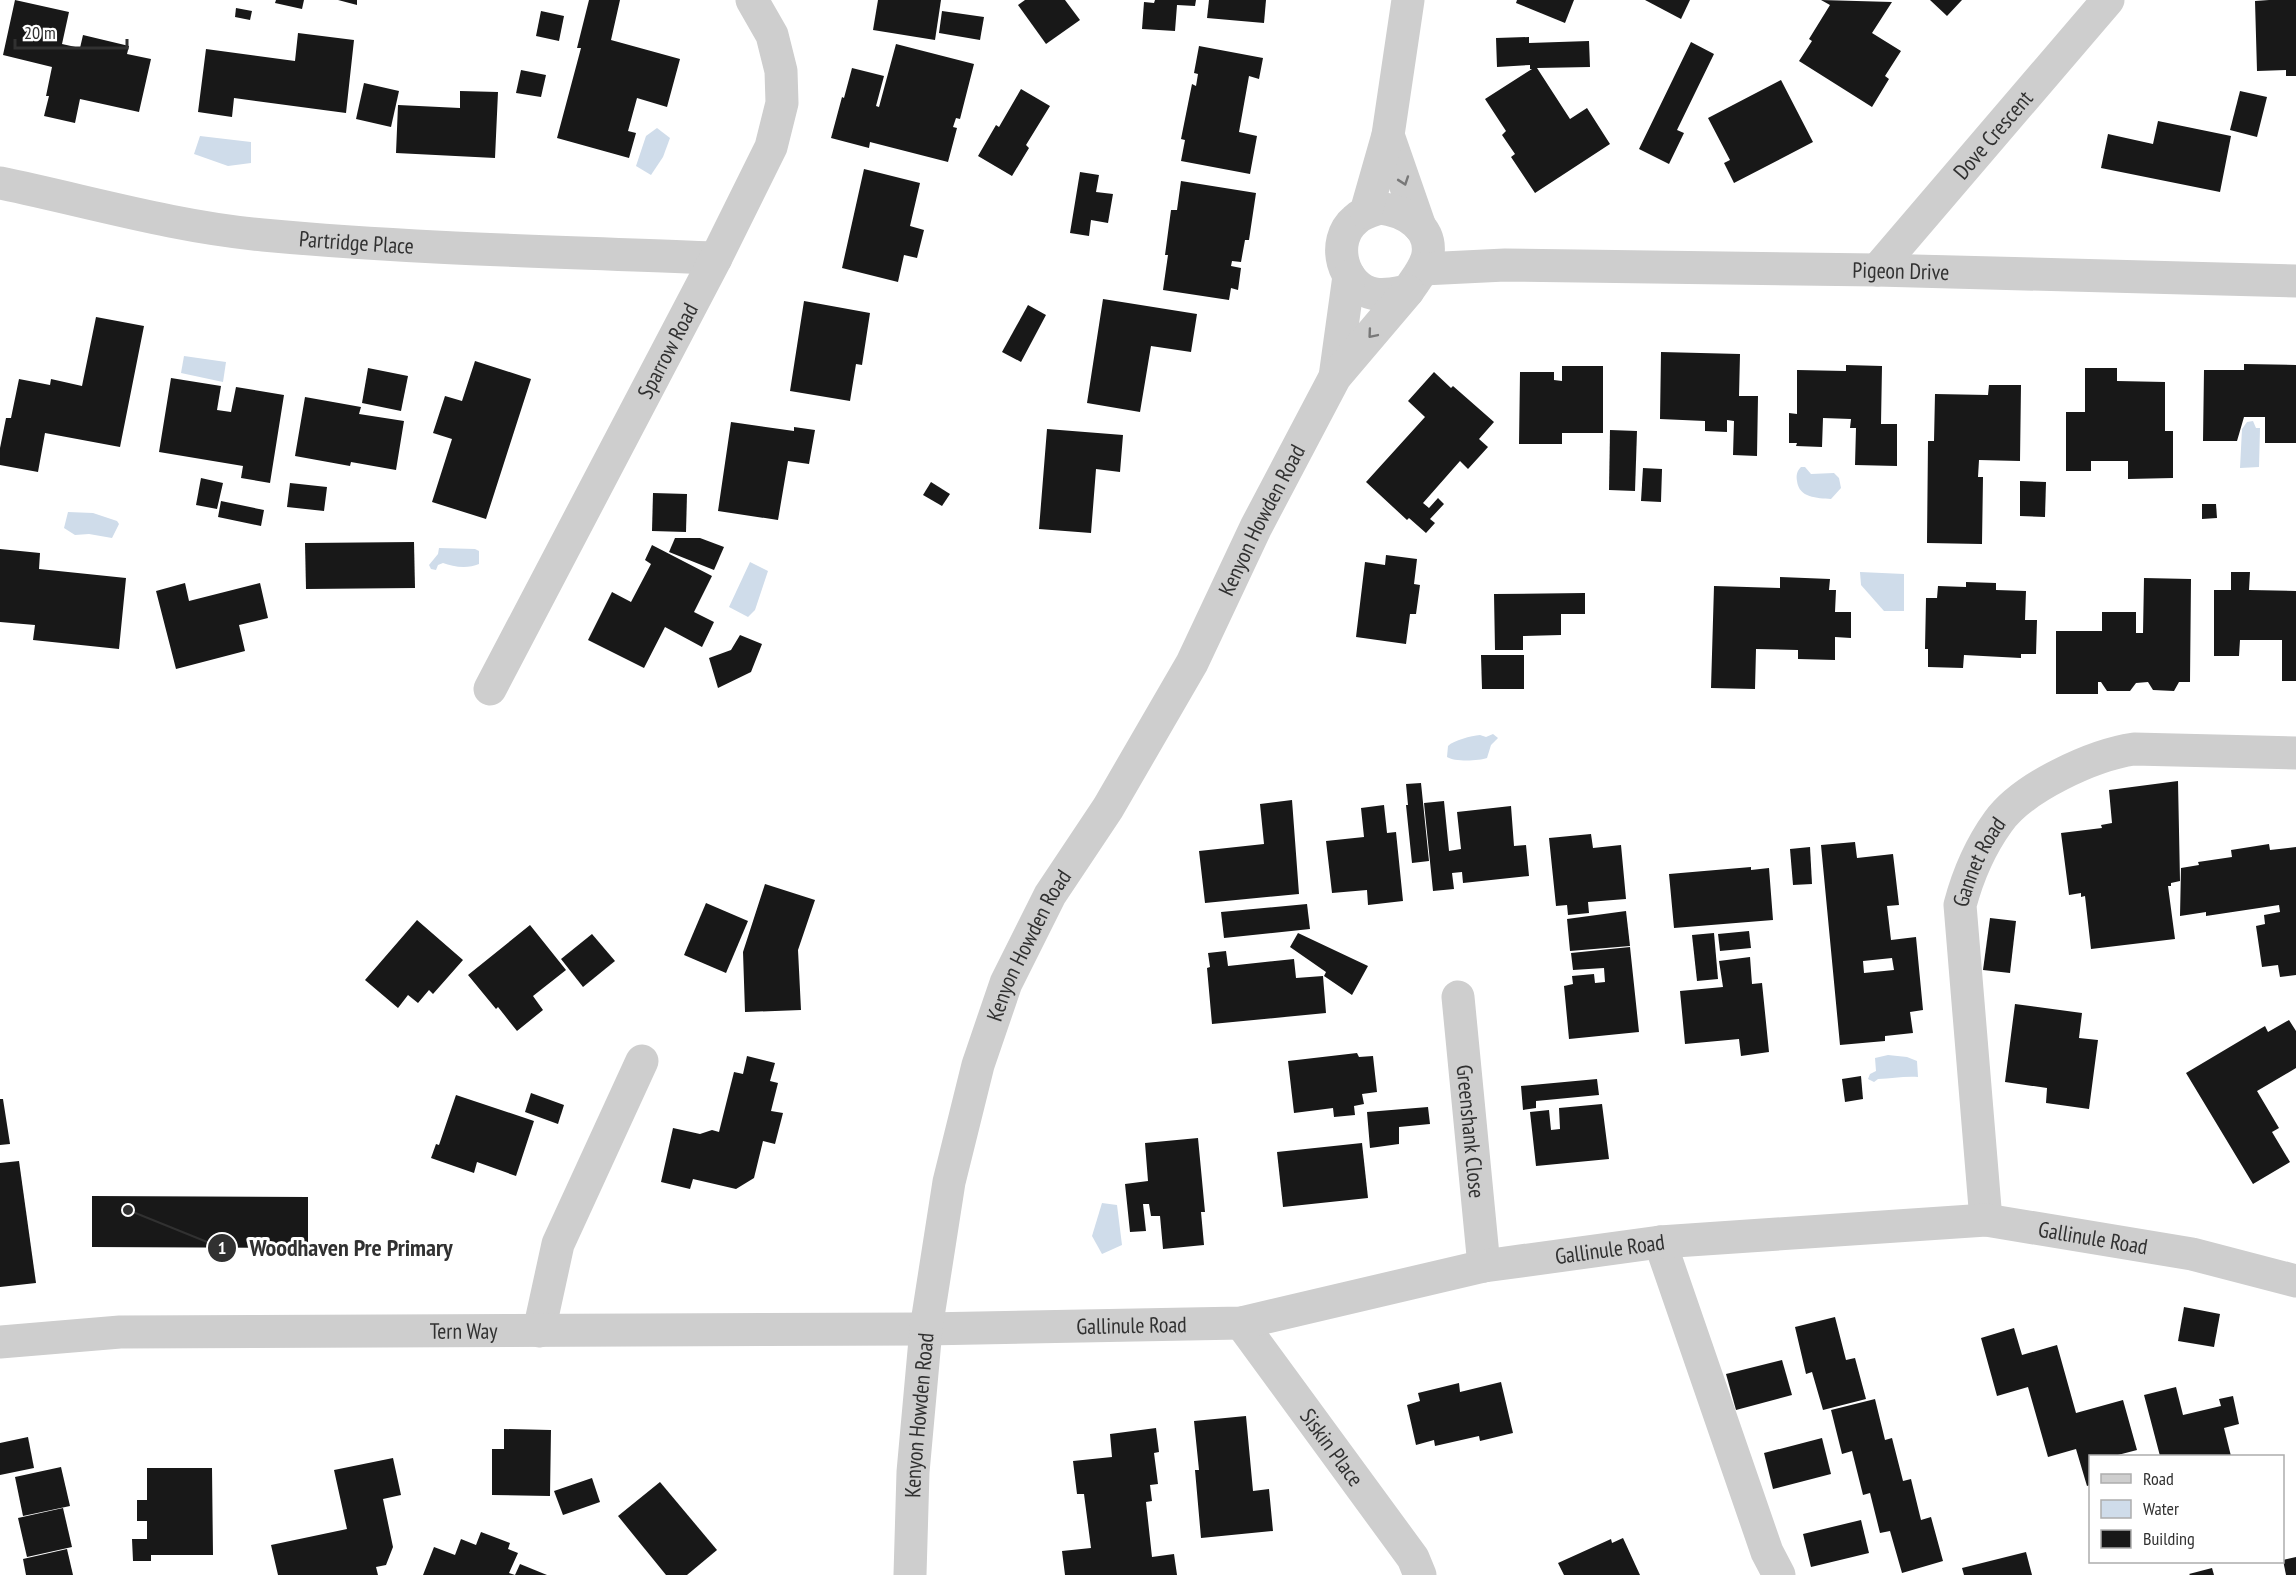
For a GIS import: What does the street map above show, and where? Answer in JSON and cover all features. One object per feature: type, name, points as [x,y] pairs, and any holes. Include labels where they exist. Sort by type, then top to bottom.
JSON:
[{"type":"street","name":"Sparrow Road","points":[[490,689],[716,258],[771,147],[782,103],[781,70],[772,35],[752,0]]},
{"type":"street","points":[[1366,212],[1388,135],[1408,0]]},
{"type":"street","name":"Dove Crescent","points":[[1877,270],[2108,0]]},
{"type":"street","points":[[1388,135],[1419,256]]},
{"type":"street","name":"Partridge Place","points":[[0,183],[74,198],[146,217],[261,235],[467,249],[716,258]]},
{"type":"street","points":[[1349,276],[1342,262],[1341,248],[1345,233],[1354,220],[1366,212],[1380,208],[1395,210],[1409,216],[1419,256]]},
{"type":"street","name":"Pigeon Drive","points":[[1349,276],[1359,287],[1373,294],[1388,295],[1419,256],[1505,265],[1877,270],[2296,281]]},
{"type":"street","name":"Kenyon Howden Road","points":[[910,1575],[913,1472],[926,1329],[949,1182],[978,1065],[1006,983],[1050,895],[1108,808],[1192,663],[1256,527],[1335,377],[1419,256]]},
{"type":"street","name":"Kenyon Howden Road","points":[[1335,377],[1349,276]]},
{"type":"street","name":"Gannet Road","points":[[1986,1220],[1960,905],[1966,880],[1999,820],[2014,805],[2050,779],[2091,760],[2115,752],[2134,749],[2296,753]]},
{"type":"street","name":"Greenshank Close","points":[[1458,997],[1484,1266]]},
{"type":"street","points":[[539,1331],[558,1244],[642,1061]]},
{"type":"street","name":"Gallinule Road","points":[[926,1329],[1241,1323],[1484,1266],[1660,1242],[1986,1220],[2192,1254],[2296,1281]]},
{"type":"street","points":[[1660,1242],[1767,1552],[1779,1575]]},
{"type":"street","name":"Siskin Place","points":[[1241,1323],[1413,1558],[1420,1575]]},
{"type":"street","name":"Tern Way","points":[[0,1342],[120,1332],[926,1329]]},
{"type":"water","points":[[657,128],[670,138],[663,157],[651,175],[636,166],[646,136]]},
{"type":"water","points":[[200,136],[251,142],[251,163],[228,166],[194,154]]},
{"type":"water","points":[[184,356],[226,362],[223,382],[181,373]]},
{"type":"water","points":[[2253,421],[2256,428],[2260,428],[2259,467],[2240,468],[2242,429],[2247,422]]},
{"type":"water","points":[[1801,467],[1805,467],[1811,474],[1834,473],[1839,478],[1841,488],[1831,499],[1805,494],[1798,487],[1797,481],[1797,473]]},
{"type":"water","points":[[68,512],[93,513],[117,521],[119,524],[112,538],[89,534],[75,535],[64,528]]},
{"type":"water","points":[[439,548],[475,549],[479,551],[479,564],[461,567],[443,563],[438,565],[436,570],[431,569],[429,565],[438,554]]},
{"type":"water","points":[[750,562],[768,571],[755,610],[748,617],[729,607]]},
{"type":"water","points":[[1860,572],[1904,574],[1904,611],[1884,611],[1861,585]]},
{"type":"water","points":[[1493,734],[1498,738],[1491,745],[1487,758],[1455,760],[1447,757],[1448,746],[1454,742],[1472,736],[1486,737]]},
{"type":"water","points":[[1888,1055],[1907,1057],[1917,1061],[1918,1077],[1878,1079],[1874,1082],[1868,1079],[1870,1074],[1876,1071],[1875,1058]]},
{"type":"water","points":[[1102,1203],[1117,1205],[1122,1245],[1102,1254],[1092,1236]]},
{"type":"building","points":[[15,0],[69,12],[62,44],[80,48],[83,35],[129,46],[127,54],[151,59],[139,112],[80,99],[75,123],[44,116],[52,67],[3,55]]},
{"type":"building","points":[[276,0],[304,0],[302,9],[275,3]]},
{"type":"building","points":[[338,0],[357,0],[357,5]]},
{"type":"building","points":[[589,0],[620,0],[611,40],[680,59],[667,107],[637,98],[628,131],[636,133],[629,158],[557,138],[581,48],[577,48]]},
{"type":"building","points":[[878,0],[941,0],[935,40],[873,30]]},
{"type":"building","points":[[1025,0],[1065,0],[1080,20],[1046,44],[1018,5]]},
{"type":"building","points":[[1155,0],[1196,0],[1195,6],[1177,5],[1175,31],[1142,29],[1144,2],[1154,3]]},
{"type":"building","points":[[1209,0],[1266,0],[1264,23],[1207,18]]},
{"type":"building","points":[[1517,0],[1574,0],[1565,23],[1516,3]]},
{"type":"building","points":[[1645,0],[1690,0],[1681,19]]},
{"type":"building","points":[[1821,0],[1892,2],[1872,33],[1901,51],[1885,76],[1889,79],[1872,107],[1799,61],[1812,41],[1809,39],[1830,5]]},
{"type":"building","points":[[1930,0],[1962,0],[1947,16]]},
{"type":"building","points":[[2296,0],[2296,76],[2286,76],[2286,70],[2257,71],[2255,1]]},
{"type":"building","points":[[236,8],[252,11],[250,20],[235,17]]},
{"type":"building","points":[[541,11],[564,16],[559,41],[536,36]]},
{"type":"building","points":[[942,11],[984,17],[980,40],[939,33]]},
{"type":"building","points":[[298,33],[354,40],[346,113],[234,98],[232,117],[198,112],[206,49],[295,61]]},
{"type":"building","points":[[1529,37],[1529,43],[1589,41],[1590,67],[1537,68],[1570,119],[1587,108],[1610,144],[1535,193],[1511,157],[1515,154],[1502,135],[1506,131],[1485,99],[1532,69],[1530,65],[1497,67],[1496,38]]},
{"type":"building","points":[[1691,42],[1714,54],[1677,130],[1684,133],[1669,164],[1639,149]]},
{"type":"building","points":[[896,44],[974,64],[960,119],[956,118],[953,127],[957,128],[948,162],[870,142],[869,148],[831,138],[852,68],[884,76],[876,106],[879,107]]},
{"type":"building","points":[[1199,46],[1263,58],[1259,79],[1249,76],[1239,132],[1257,136],[1250,174],[1181,161],[1185,140],[1181,139],[1192,84],[1196,86],[1198,74],[1194,73]]},
{"type":"building","points":[[521,70],[546,75],[541,97],[516,93]]},
{"type":"building","points":[[1781,80],[1813,142],[1734,183],[1724,163],[1730,160],[1708,118]]},
{"type":"building","points":[[364,83],[399,91],[391,127],[356,119]]},
{"type":"building","points":[[1021,89],[1050,106],[1026,145],[1029,148],[1012,176],[978,156],[996,125],[999,127]]},
{"type":"building","points":[[460,91],[498,92],[495,158],[396,153],[398,105],[460,108]]},
{"type":"building","points":[[2240,91],[2267,97],[2257,137],[2230,130]]},
{"type":"building","points":[[2158,121],[2231,136],[2220,192],[2101,168],[2108,134],[2153,144]]},
{"type":"building","points":[[864,169],[920,183],[910,226],[924,230],[917,258],[904,255],[898,282],[842,268]]},
{"type":"building","points":[[1080,172],[1099,175],[1096,192],[1113,194],[1108,223],[1091,220],[1089,236],[1070,233]]},
{"type":"building","points":[[1181,181],[1256,193],[1249,240],[1245,240],[1241,262],[1232,261],[1231,266],[1241,268],[1238,290],[1231,288],[1229,300],[1163,290],[1171,210],[1177,210]]},
{"type":"building","points":[[1103,299],[1197,314],[1191,352],[1151,346],[1140,412],[1087,403]]},
{"type":"building","points":[[804,301],[870,313],[862,365],[856,364],[850,401],[790,391]]},
{"type":"building","points":[[1028,305],[1046,315],[1021,362],[1002,352]]},
{"type":"building","points":[[96,317],[144,326],[120,447],[45,433],[38,472],[0,465],[0,448],[6,418],[11,418],[19,379],[50,385],[51,379],[82,386]]},
{"type":"building","points":[[1661,352],[1740,354],[1739,396],[1758,396],[1757,456],[1733,455],[1734,421],[1727,420],[1727,432],[1705,431],[1705,421],[1660,419]]},
{"type":"building","points":[[475,361],[531,379],[486,519],[432,502],[452,439],[433,433],[445,396],[462,401]]},
{"type":"building","points":[[2244,364],[2296,365],[2296,443],[2265,443],[2265,417],[2244,417],[2237,441],[2203,441],[2204,370],[2244,370]]},
{"type":"building","points":[[1846,365],[1882,366],[1881,424],[1897,424],[1897,466],[1855,465],[1856,428],[1850,428],[1851,419],[1823,418],[1822,447],[1796,446],[1797,443],[1789,443],[1789,413],[1797,414],[1797,370],[1846,371]]},
{"type":"building","points":[[1562,366],[1603,366],[1603,433],[1562,433],[1562,444],[1519,444],[1520,372],[1554,372],[1554,380],[1562,381]]},
{"type":"building","points":[[368,368],[408,376],[401,411],[362,403]]},
{"type":"building","points":[[2085,368],[2117,368],[2117,381],[2165,382],[2165,431],[2173,431],[2173,478],[2128,479],[2128,461],[2091,461],[2091,471],[2066,471],[2066,412],[2085,412]]},
{"type":"building","points":[[1434,372],[1494,422],[1479,439],[1488,447],[1468,469],[1460,461],[1423,503],[1429,508],[1438,498],[1444,504],[1430,519],[1435,523],[1426,533],[1409,518],[1407,520],[1366,482],[1425,417],[1408,401]]},
{"type":"building","points":[[171,378],[221,386],[217,410],[231,412],[236,387],[284,395],[270,483],[241,478],[243,466],[159,452]]},
{"type":"building","points":[[1989,385],[2021,385],[2020,461],[1979,460],[1978,477],[1983,477],[1982,544],[1927,543],[1928,441],[1934,441],[1935,394],[1988,395]]},
{"type":"building","points":[[305,397],[361,407],[359,414],[404,421],[396,470],[351,462],[350,466],[295,456]]},
{"type":"building","points":[[731,422],[794,431],[794,427],[815,430],[809,464],[788,461],[778,520],[718,511]]},
{"type":"building","points":[[1047,429],[1123,435],[1120,472],[1096,469],[1091,533],[1039,529]]},
{"type":"building","points":[[1610,430],[1637,431],[1635,491],[1609,490]]},
{"type":"building","points":[[1643,468],[1662,469],[1661,502],[1641,501]]},
{"type":"building","points":[[201,478],[223,483],[217,509],[196,505]]},
{"type":"building","points":[[2020,481],[2046,482],[2045,517],[2020,516]]},
{"type":"building","points":[[931,482],[950,494],[942,506],[923,495]]},
{"type":"building","points":[[290,483],[327,487],[324,511],[287,507]]},
{"type":"building","points":[[653,493],[687,494],[686,532],[652,531]]},
{"type":"building","points":[[221,501],[264,510],[261,526],[218,517]]},
{"type":"building","points":[[2202,504],[2216,504],[2217,518],[2202,519]]},
{"type":"building","points":[[675,538],[700,538],[724,547],[714,570],[669,552]]},
{"type":"building","points":[[414,542],[415,588],[306,589],[305,543]]},
{"type":"building","points":[[652,545],[712,576],[694,612],[714,622],[702,647],[665,627],[644,668],[588,640],[612,592],[631,602],[651,564],[645,560]]},
{"type":"building","points":[[0,549],[40,553],[39,569],[126,578],[119,649],[33,640],[35,625],[0,622]]},
{"type":"building","points":[[1386,555],[1417,559],[1414,584],[1420,585],[1416,614],[1410,614],[1406,644],[1356,637],[1365,562],[1385,565]]},
{"type":"building","points":[[2231,572],[2250,572],[2249,590],[2296,591],[2296,681],[2282,681],[2282,640],[2240,640],[2239,656],[2214,656],[2214,590],[2231,590]]},
{"type":"building","points":[[1780,577],[1830,579],[1829,590],[1836,590],[1835,612],[1851,612],[1851,638],[1835,637],[1835,660],[1798,659],[1798,650],[1756,649],[1755,689],[1711,688],[1714,586],[1780,588]]},
{"type":"building","points":[[2144,578],[2191,579],[2190,682],[2179,682],[2174,691],[2153,690],[2148,682],[2136,683],[2130,691],[2107,691],[2101,682],[2098,682],[2098,694],[2056,694],[2056,631],[2102,631],[2102,612],[2136,612],[2136,633],[2143,633]]},
{"type":"building","points":[[1966,582],[1996,583],[1996,590],[2026,591],[2025,620],[2037,620],[2036,654],[2021,654],[2021,658],[1964,655],[1963,668],[1928,667],[1928,649],[1925,649],[1926,598],[1937,598],[1938,586],[1966,587]]},
{"type":"building","points":[[185,583],[189,601],[260,583],[268,618],[239,625],[245,651],[176,669],[156,591]]},
{"type":"building","points":[[1585,593],[1585,614],[1561,614],[1561,635],[1523,636],[1523,650],[1495,650],[1494,594]]},
{"type":"building","points":[[740,635],[762,644],[751,672],[718,688],[709,658],[731,650]]},
{"type":"building","points":[[1481,655],[1524,655],[1524,689],[1482,689]]},
{"type":"building","points":[[2178,781],[2180,881],[2168,886],[2175,939],[2091,949],[2085,896],[2081,897],[2081,893],[2069,895],[2061,833],[2102,828],[2101,825],[2112,823],[2109,790]]},
{"type":"building","points":[[1421,783],[1429,861],[1412,863],[1406,784]]},
{"type":"building","points":[[1292,800],[1299,894],[1205,903],[1199,851],[1264,844],[1260,804]]},
{"type":"building","points":[[1444,801],[1449,851],[1461,849],[1457,812],[1511,806],[1514,846],[1526,845],[1529,876],[1463,883],[1462,872],[1452,873],[1454,889],[1433,891],[1424,803]]},
{"type":"building","points":[[1384,805],[1387,833],[1396,832],[1403,901],[1368,905],[1367,890],[1332,893],[1326,841],[1364,837],[1361,808]]},
{"type":"building","points":[[1591,834],[1593,848],[1621,845],[1626,899],[1588,902],[1589,913],[1568,915],[1567,905],[1556,906],[1549,838]]},
{"type":"building","points":[[1855,842],[1857,858],[1893,854],[1899,905],[1887,906],[1891,940],[1916,937],[1923,1010],[1910,1012],[1913,1033],[1885,1036],[1885,1041],[1840,1045],[1821,845]],"holes":[[[1892,958],[1894,970],[1864,973],[1863,961]]]},
{"type":"building","points":[[2269,844],[2270,850],[2296,847],[2296,975],[2280,977],[2278,965],[2262,967],[2256,926],[2265,924],[2264,915],[2280,912],[2279,905],[2206,916],[2206,912],[2180,916],[2181,868],[2199,865],[2198,862],[2232,857],[2231,850]]},
{"type":"building","points":[[1810,847],[1812,884],[1793,885],[1790,849]]},
{"type":"building","points":[[1751,867],[1751,870],[1769,868],[1773,920],[1674,928],[1669,874]]},
{"type":"building","points":[[765,884],[815,900],[798,950],[801,1010],[745,1012],[743,952]]},
{"type":"building","points":[[706,903],[748,921],[726,973],[684,955]]},
{"type":"building","points":[[1307,904],[1310,929],[1224,938],[1221,912]]},
{"type":"building","points":[[1626,911],[1630,946],[1570,951],[1567,919]]},
{"type":"building","points":[[1990,918],[2016,921],[2010,973],[1983,970]]},
{"type":"building","points":[[417,920],[463,960],[433,994],[429,990],[418,1003],[408,995],[398,1008],[365,980]]},
{"type":"building","points":[[530,925],[566,970],[533,996],[543,1010],[517,1031],[468,975]]},
{"type":"building","points":[[1749,931],[1751,948],[1720,951],[1718,934]]},
{"type":"building","points":[[1298,933],[1368,966],[1352,995],[1324,976],[1326,972],[1290,947]]},
{"type":"building","points":[[1714,933],[1718,979],[1697,981],[1692,935]]},
{"type":"building","points":[[592,934],[615,961],[583,987],[561,959]]},
{"type":"building","points":[[1630,947],[1639,1032],[1569,1039],[1564,986],[1573,984],[1572,976],[1594,974],[1595,983],[1605,982],[1604,968],[1573,970],[1571,953]]},
{"type":"building","points":[[1226,951],[1228,966],[1294,959],[1296,978],[1323,976],[1326,1013],[1212,1024],[1207,968],[1210,967],[1208,953]]},
{"type":"building","points":[[1750,957],[1752,984],[1762,983],[1769,1052],[1741,1056],[1739,1039],[1685,1044],[1680,991],[1723,987],[1719,961]]},
{"type":"building","points":[[2015,1004],[2082,1013],[2079,1038],[2098,1040],[2089,1109],[2046,1103],[2047,1088],[2005,1082]]},
{"type":"building","points":[[2289,1020],[2296,1031],[2296,1068],[2257,1091],[2279,1128],[2272,1132],[2290,1162],[2253,1184],[2186,1073],[2265,1026],[2268,1032]]},
{"type":"building","points":[[1357,1053],[1359,1057],[1373,1056],[1377,1092],[1362,1094],[1364,1104],[1354,1106],[1355,1115],[1334,1117],[1333,1108],[1294,1113],[1288,1061]]},
{"type":"building","points":[[747,1056],[775,1063],[770,1081],[778,1083],[771,1111],[783,1113],[775,1144],[763,1141],[754,1178],[736,1189],[693,1179],[690,1189],[661,1182],[673,1128],[700,1134],[712,1130],[719,1132],[734,1072],[743,1074]]},
{"type":"building","points":[[1861,1076],[1863,1099],[1845,1102],[1842,1079]]},
{"type":"building","points":[[1597,1079],[1599,1095],[1536,1101],[1536,1108],[1523,1110],[1521,1086]]},
{"type":"building","points":[[531,1093],[564,1105],[558,1124],[525,1112]]},
{"type":"building","points":[[456,1095],[534,1121],[516,1176],[477,1162],[474,1173],[431,1158],[436,1144],[439,1145]]},
{"type":"building","points":[[0,1099],[3,1099],[10,1144],[0,1145]]},
{"type":"building","points":[[1602,1104],[1609,1159],[1536,1166],[1530,1112],[1549,1110],[1551,1130],[1560,1129],[1559,1108]]},
{"type":"building","points":[[1428,1107],[1430,1124],[1399,1127],[1399,1144],[1370,1148],[1367,1112]]},
{"type":"building","points":[[1198,1138],[1205,1212],[1201,1212],[1204,1245],[1163,1249],[1160,1216],[1151,1216],[1149,1204],[1143,1204],[1146,1231],[1130,1232],[1125,1184],[1148,1181],[1145,1143]]},
{"type":"building","points":[[1362,1143],[1368,1198],[1283,1207],[1277,1152]]},
{"type":"building","points":[[19,1161],[36,1283],[0,1287],[0,1163]]},
{"type":"building","points":[[92,1196],[308,1197],[308,1248],[92,1247]]},
{"type":"building","points":[[2184,1307],[2220,1314],[2214,1347],[2178,1341]]},
{"type":"building","points":[[1835,1317],[1846,1360],[1855,1358],[1866,1399],[1823,1410],[1812,1372],[1806,1374],[1795,1327]]},
{"type":"building","points":[[2014,1328],[2022,1355],[2057,1345],[2076,1413],[2123,1400],[2137,1450],[2118,1455],[2089,1455],[2089,1485],[2087,1486],[2076,1449],[2048,1457],[2028,1387],[1997,1396],[1981,1338]]},
{"type":"building","points":[[1782,1360],[1792,1395],[1736,1410],[1726,1374]]},
{"type":"building","points":[[1501,1382],[1513,1433],[1480,1441],[1479,1436],[1435,1446],[1434,1440],[1416,1445],[1407,1405],[1420,1401],[1418,1393],[1459,1383],[1460,1392]]},
{"type":"building","points":[[2176,1387],[2183,1415],[2221,1406],[2219,1399],[2233,1396],[2239,1424],[2224,1428],[2231,1455],[2160,1455],[2144,1395]]},
{"type":"building","points":[[1875,1399],[1885,1440],[1892,1438],[1903,1481],[1911,1479],[1921,1520],[1931,1517],[1943,1561],[1902,1573],[1890,1531],[1880,1533],[1870,1493],[1863,1495],[1852,1451],[1842,1454],[1831,1410]]},
{"type":"building","points":[[1246,1416],[1253,1491],[1269,1489],[1273,1531],[1201,1538],[1195,1470],[1199,1470],[1194,1421]]},
{"type":"building","points":[[1156,1428],[1159,1452],[1154,1453],[1158,1484],[1150,1485],[1152,1501],[1146,1502],[1152,1557],[1174,1554],[1177,1575],[1065,1575],[1062,1551],[1091,1548],[1084,1494],[1077,1494],[1073,1461],[1112,1457],[1110,1434]]},
{"type":"building","points":[[504,1429],[551,1430],[550,1496],[492,1495],[492,1449],[504,1449]]},
{"type":"building","points":[[28,1437],[34,1468],[0,1475],[0,1443]]},
{"type":"building","points":[[1822,1438],[1831,1474],[1773,1489],[1764,1453]]},
{"type":"building","points":[[393,1458],[401,1495],[383,1499],[393,1547],[386,1565],[376,1567],[378,1575],[278,1575],[271,1545],[347,1529],[334,1470]]},
{"type":"building","points":[[61,1467],[70,1506],[23,1516],[15,1477]]},
{"type":"building","points":[[147,1468],[212,1468],[213,1555],[151,1555],[151,1561],[133,1561],[132,1539],[147,1539],[147,1521],[137,1521],[137,1500],[147,1500]]},
{"type":"building","points":[[592,1478],[600,1502],[563,1515],[554,1491]]},
{"type":"building","points":[[660,1482],[717,1550],[687,1575],[666,1575],[618,1516]]},
{"type":"building","points":[[63,1508],[72,1547],[27,1557],[18,1518]]},
{"type":"building","points":[[1861,1520],[1869,1553],[1811,1567],[1803,1534]]},
{"type":"building","points":[[481,1532],[510,1543],[508,1549],[518,1553],[509,1573],[515,1575],[423,1575],[434,1547],[455,1555],[461,1539],[476,1545]]},
{"type":"building","points":[[1623,1538],[1640,1575],[1564,1575],[1558,1563],[1611,1539],[1612,1543]]},
{"type":"building","points":[[67,1549],[73,1575],[26,1575],[23,1559]]},
{"type":"building","points":[[2026,1552],[2032,1575],[1964,1575],[1962,1568]]},
{"type":"building","points":[[2296,1557],[2296,1575],[2286,1575],[2284,1560]]},
{"type":"building","points":[[520,1564],[547,1575],[515,1575]]},
{"type":"building","points":[[2212,1568],[2214,1575],[2189,1574]]},
{"type":"place","name":"Woodhaven Pre Primary","points":[[128,1210]]}]
